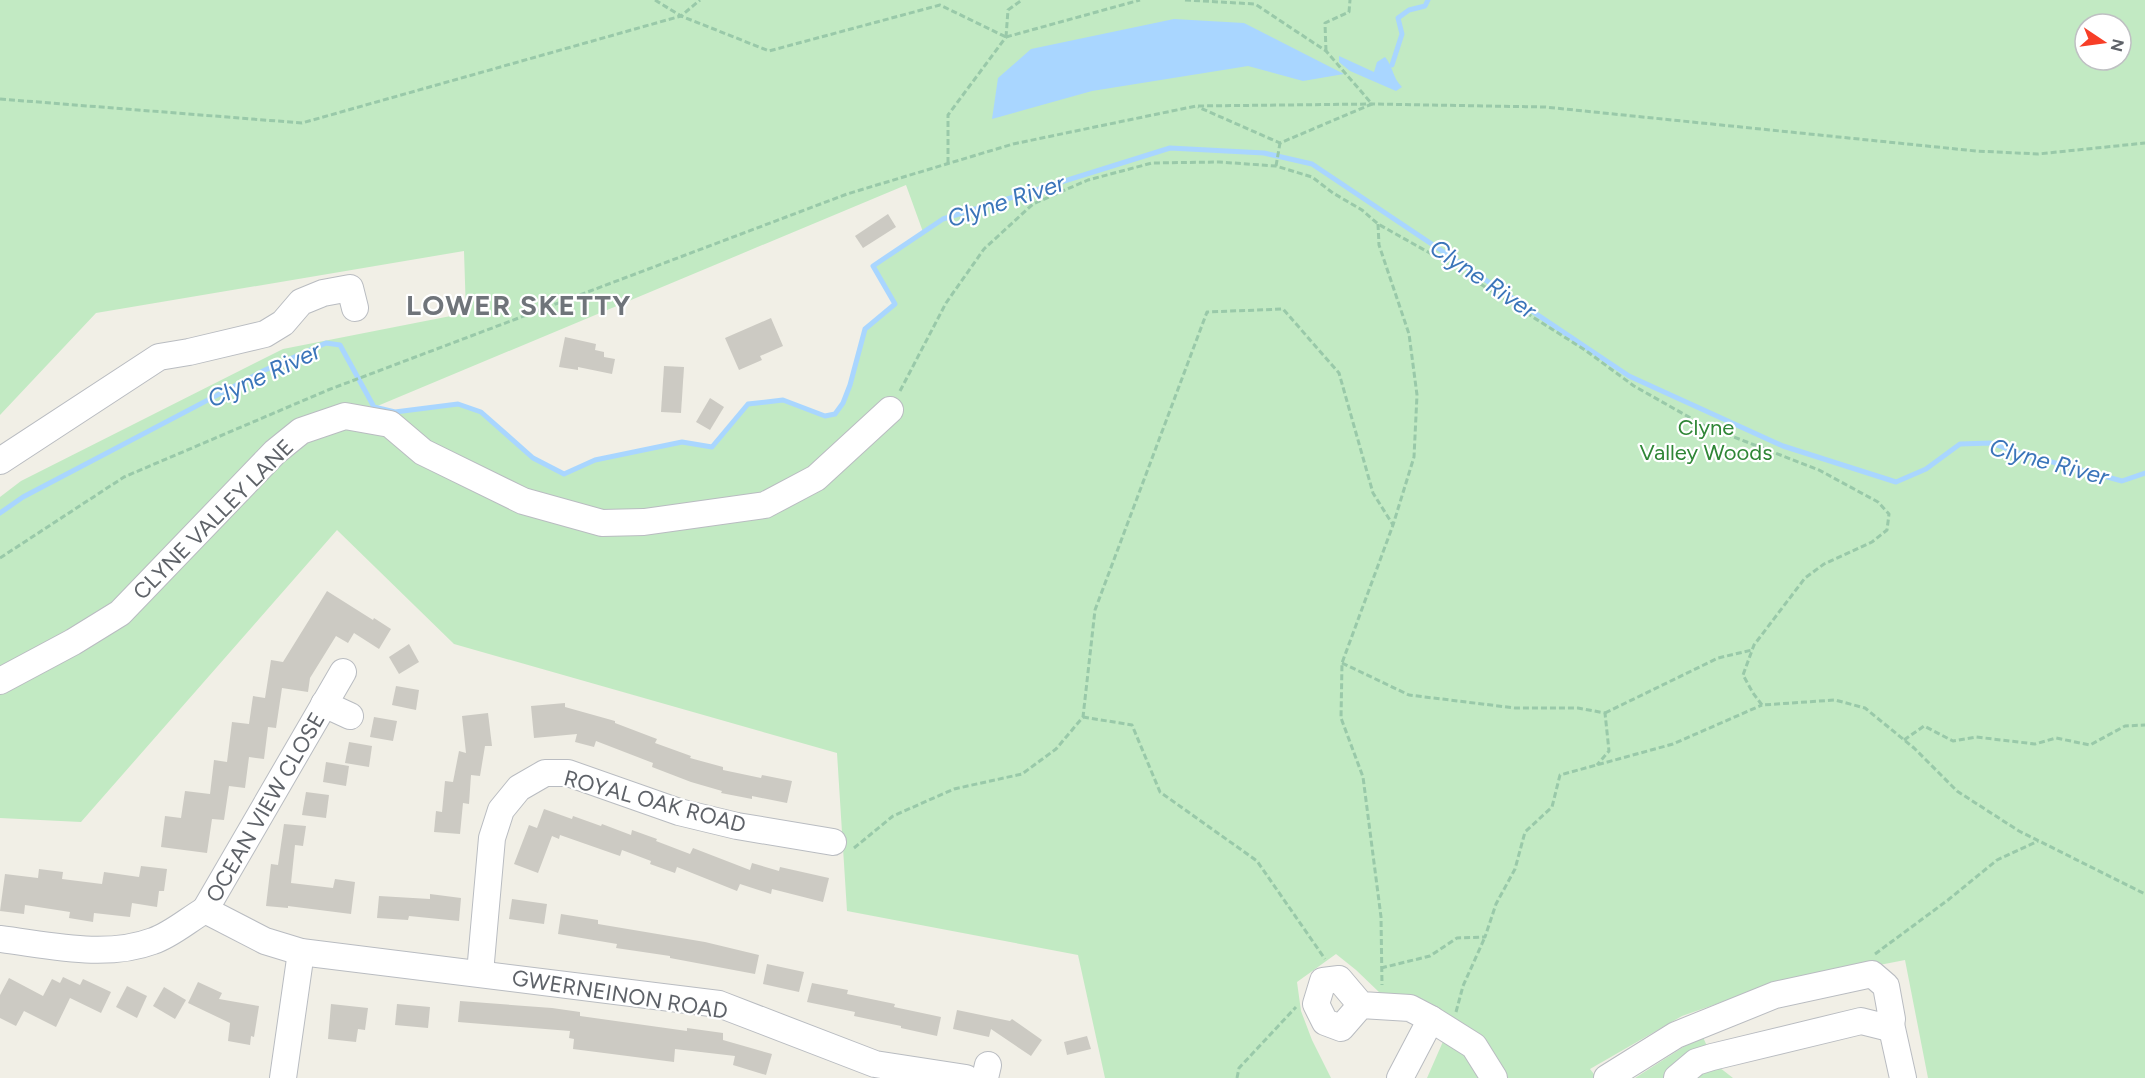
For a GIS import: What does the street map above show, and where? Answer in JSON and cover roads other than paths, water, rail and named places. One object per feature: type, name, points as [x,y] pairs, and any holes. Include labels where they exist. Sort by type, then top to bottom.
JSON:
[{"type":"street","points":[[0,461],[159,357],[265,334],[283,323],[301,302],[323,293],[350,288],[355,308]]},
{"type":"street","name":"CLYNE VALLEY LANE","points":[[0,681],[73,642],[120,613],[275,452],[301,431],[345,416],[390,424],[423,452],[523,501],[602,523],[644,522],[765,505],[816,478],[890,410]]},
{"type":"street","name":"OCEAN VIEW CLOSE","points":[[205,910],[343,672]]},
{"type":"street","name":"OCEAN VIEW CLOSE","points":[[324,704],[350,716]]},
{"type":"street","name":"ROYAL OAK ROAD","points":[[480,973],[492,837],[501,810],[519,788],[545,773],[568,773],[679,812],[737,826],[808,829],[833,842]]},
{"type":"street","points":[[0,939],[87,949],[115,949],[154,941],[205,910]]},
{"type":"street","name":"GWERNEINON ROAD","points":[[205,910],[265,941],[301,952],[719,1004],[875,1064],[980,1074]]},
{"type":"street","points":[[283,1078],[301,952]]},
{"type":"street","points":[[1607,1078],[1676,1035],[1775,995],[1872,974],[1886,986],[1891,1024],[1904,1078]]},
{"type":"street","points":[[1372,1005],[1341,1028],[1325,1022],[1316,1004],[1323,981],[1339,979],[1372,1005],[1410,1008],[1474,1046],[1494,1078]]},
{"type":"street","points":[[1677,1078],[1696,1062],[1712,1057],[1861,1021],[1885,1027],[1891,1024]]},
{"type":"street","points":[[1400,1078],[1441,1025]]},
{"type":"water","points":[[1174,19],[1244,23],[1344,74],[1303,81],[1248,66],[1092,91],[992,119],[998,78],[1031,49]]},
{"type":"water","points":[[1339,56],[1374,72],[1377,62],[1385,57],[1402,87],[1396,91],[1350,71],[1339,62]]},
{"type":"waterway","points":[[1392,65],[1402,34],[1398,18],[1409,10],[1425,6],[1428,0]]},
{"type":"waterway","name":"Clyne River","points":[[0,513],[23,497],[265,370],[326,343],[340,345],[374,407],[395,412],[458,404],[481,412],[533,458],[564,474],[595,460],[682,442],[712,447],[748,404],[783,400],[825,416],[835,414],[843,403],[850,385],[865,329],[895,304],[873,266],[943,219],[1170,148],[1264,153],[1312,164],[1629,376],[1783,446],[1896,482],[1926,469],[1960,444],[1991,443],[2019,453],[2122,481],[2145,473]]},
{"type":"district","name":"LOWER SKETTY","points":[[519,305]]},
{"type":"park label","name":"Clyne Valley Woods","points":[[1706,440]]}]
